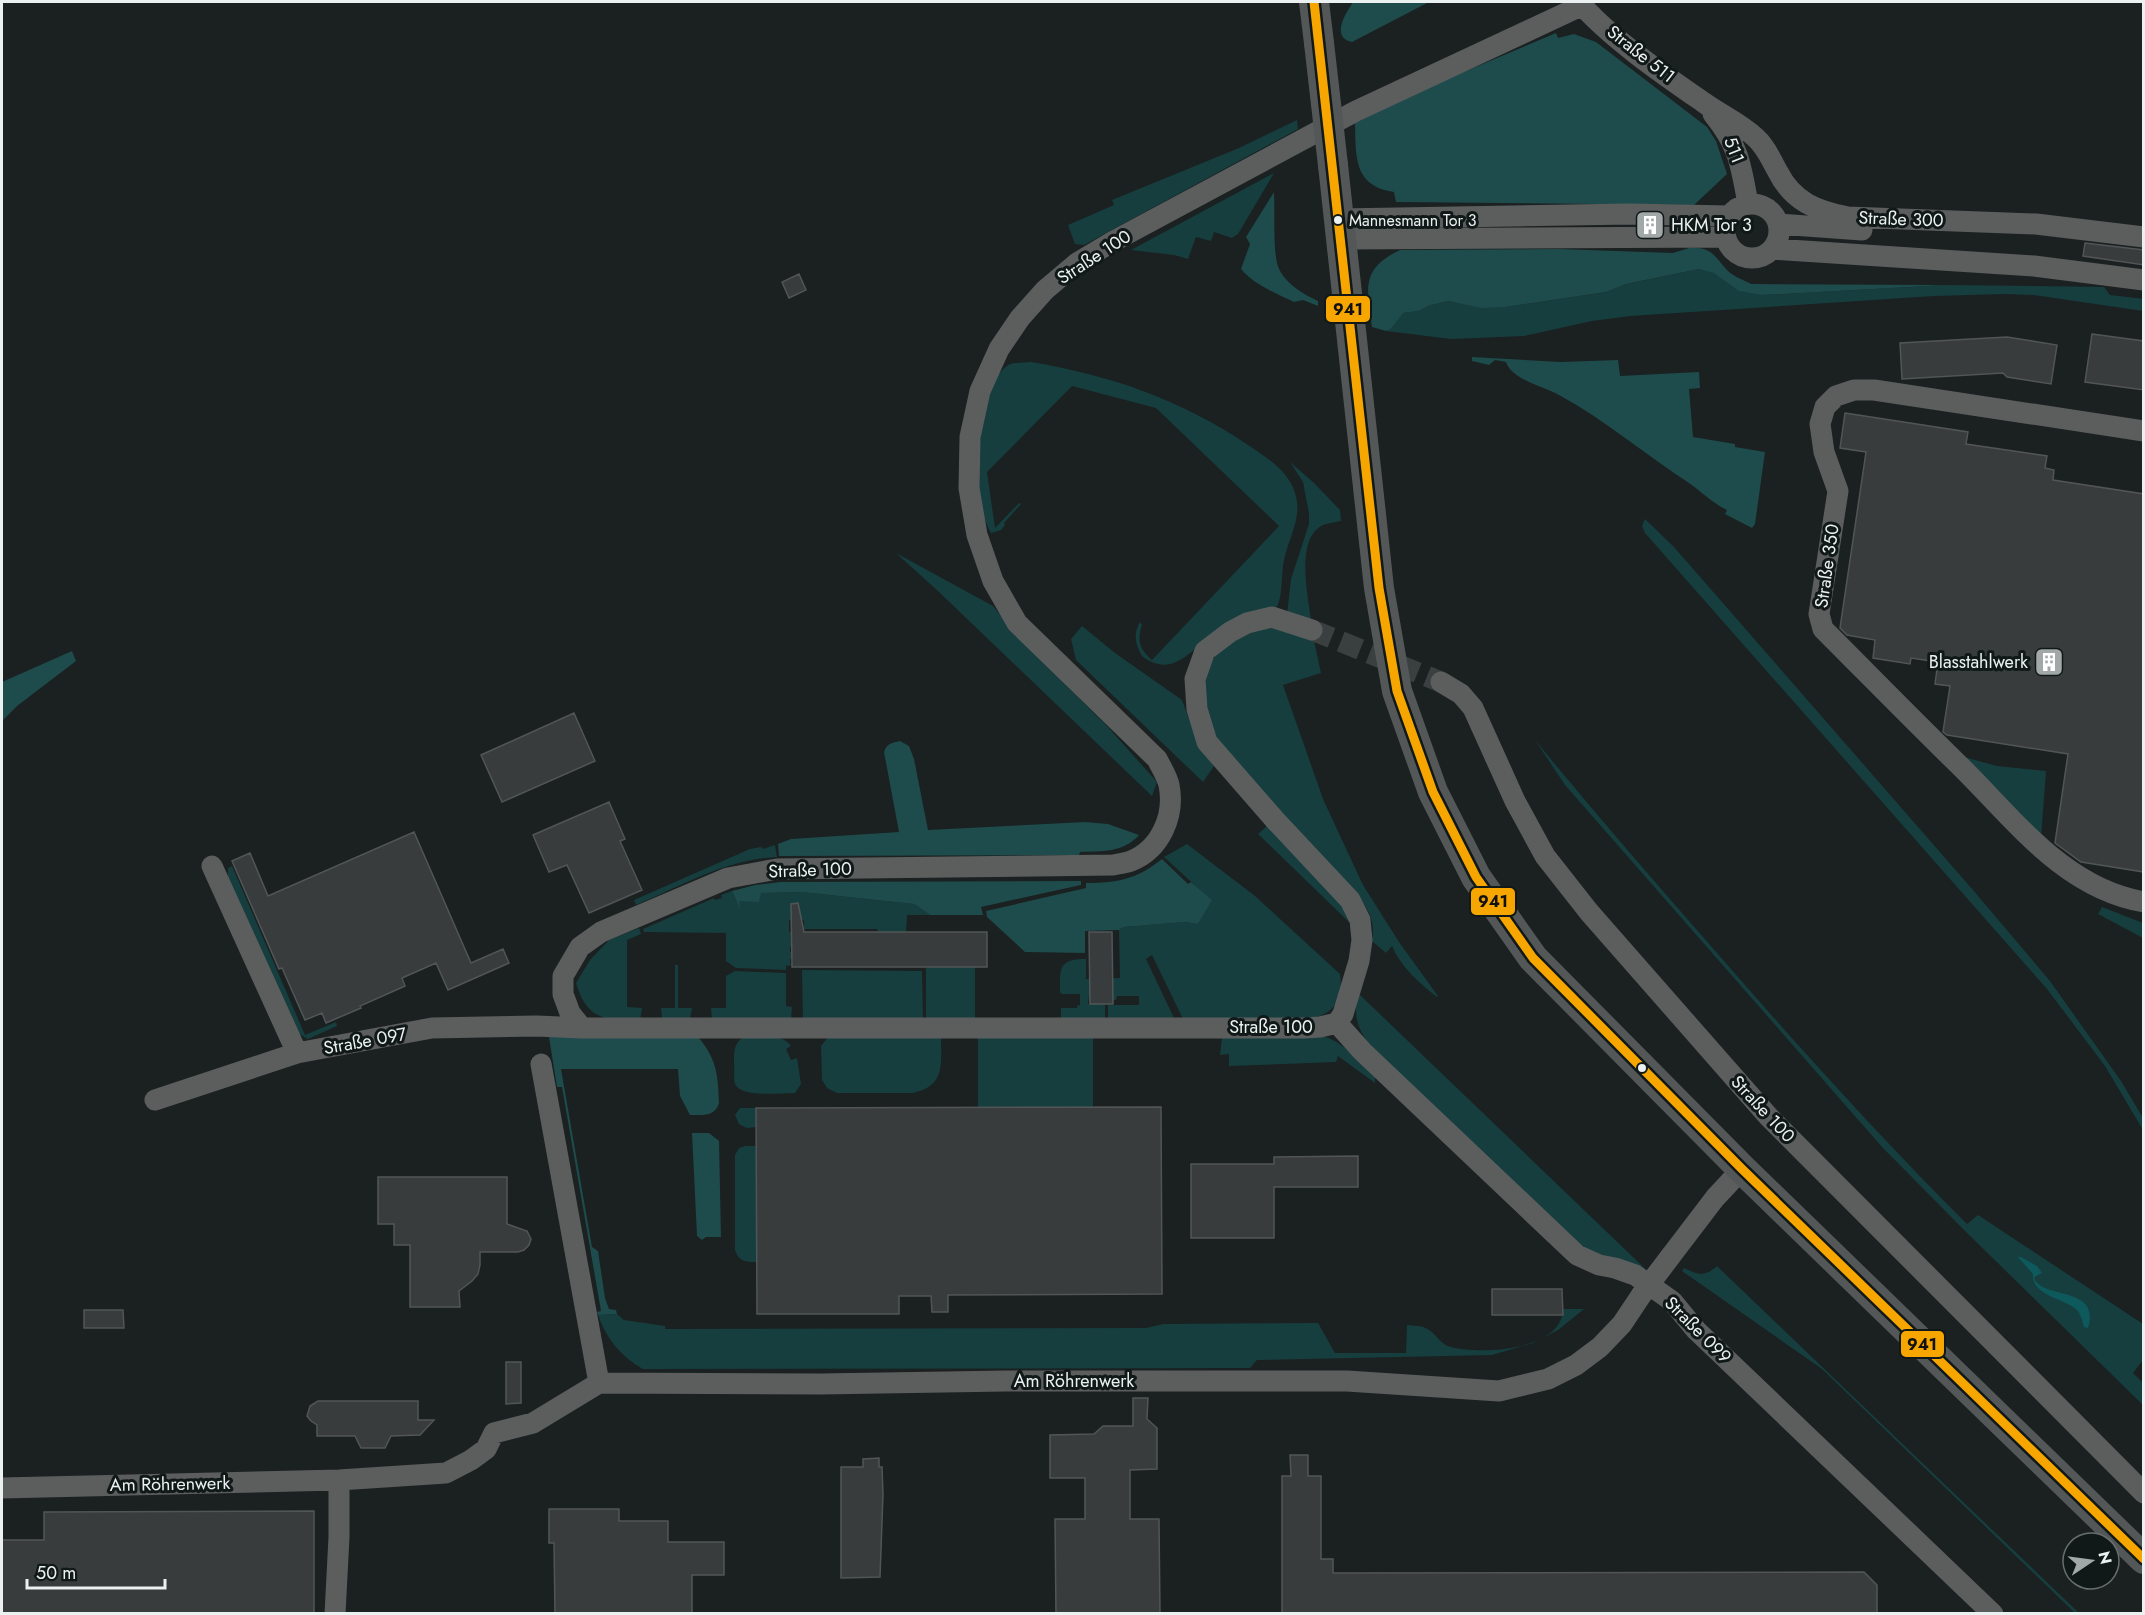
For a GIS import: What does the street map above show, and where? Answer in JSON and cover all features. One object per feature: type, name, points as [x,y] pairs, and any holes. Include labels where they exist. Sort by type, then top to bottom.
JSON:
[{"type":"main road","points":[[1314,2],[1341,229],[1379,588],[1397,691],[1433,792],[1476,877],[1533,958],[1742,1169],[2144,1559]]},
{"type":"street","name":"Straße 511","points":[[1581,4],[1616,37],[1705,104]]},
{"type":"street","name":"Straße 100","points":[[1312,630],[1272,617],[1247,623],[1230,632],[1205,651],[1195,679],[1195,689],[1197,709],[1207,742],[1260,804],[1350,900],[1360,920],[1362,940],[1359,962],[1343,1014],[1337,1023],[1304,1028],[582,1028],[570,1013],[563,994],[563,976],[580,947],[601,932],[728,878],[777,869],[1113,865],[1130,861],[1151,849],[1165,828],[1172,804],[1168,782],[1157,759],[1017,622],[993,581],[976,535],[969,488],[970,437],[980,391],[999,349],[1020,318],[1045,290],[1077,263],[1112,242],[1356,111],[1581,4]]},
{"type":"street","name":"511","points":[[1705,104],[1726,129],[1739,156],[1748,204]]},
{"type":"street","name":"Straße 300","points":[[1705,104],[1725,114],[1757,139],[1769,154],[1787,186],[1809,206],[1824,212],[1848,217],[2036,224],[2144,237]]},
{"type":"street","points":[[1748,204],[1756,204],[1770,211],[1778,224],[1779,233],[1772,249],[1758,258],[1741,256],[1728,245],[1725,237],[1726,222],[1729,216],[1734,210],[1748,204]]},
{"type":"street","points":[[1341,229],[1630,214],[1729,216]]},
{"type":"street","points":[[1778,224],[1843,230],[1941,231],[2036,224]]},
{"type":"street","points":[[1341,229],[1725,237]]},
{"type":"street","name":"Straße 300","points":[[1772,249],[2034,266],[2144,280]]},
{"type":"street","name":"Straße 350","points":[[2144,431],[1874,390],[1854,390],[1836,396],[1826,407],[1820,424],[1824,452],[1838,491],[1819,614],[1823,629],[2052,858],[2102,890],[2144,902]]},
{"type":"street","name":"Straße 100","points":[[1441,682],[1461,694],[1473,708],[1515,801],[1545,856],[1589,912],[1768,1116],[2144,1493]]},
{"type":"street","points":[[212,866],[297,1053]]},
{"type":"street","name":"Straße 099","points":[[1337,1023],[1362,1051],[1577,1256],[1635,1275],[1672,1301],[1696,1330],[1993,1614]]},
{"type":"street","name":"Straße 097","points":[[155,1100],[297,1053],[432,1028],[537,1026],[582,1028]]},
{"type":"street","points":[[541,1064],[598,1383]]},
{"type":"street","name":"Am Röhrenwerk","points":[[2,1488],[339,1480],[446,1473],[486,1449],[494,1433],[533,1423],[598,1383],[820,1384],[1335,1380],[1499,1390],[1548,1379],[1576,1365],[1600,1347],[1622,1324],[1715,1198],[1742,1169]]},
{"type":"street","points":[[336,1614],[339,1480]]},
{"type":"shaded area","points":[[1353,2],[1429,2],[1352,42],[1345,39],[1341,30],[1344,18]]},
{"type":"shaded area","points":[[1556,33],[1558,38],[1574,34],[1596,42],[1707,127],[1716,141],[1727,174],[1694,205],[1396,202],[1394,192],[1381,189],[1364,176],[1357,158],[1355,123],[1428,87]]},
{"type":"shaded area","points":[[1297,120],[1298,129],[1084,245],[1075,244],[1068,225],[1114,205],[1112,200],[1239,148]]},
{"type":"shaded area","points":[[1274,173],[1238,234],[1232,238],[1214,232],[1211,241],[1196,237],[1188,259],[1131,250]]},
{"type":"shaded area","points":[[1274,192],[1275,247],[1279,270],[1293,286],[1318,301],[1318,306],[1303,300],[1294,302],[1259,284],[1241,269],[1250,244],[1246,237]]},
{"type":"shaded area","points":[[1689,248],[1709,251],[1729,272],[1751,284],[1946,285],[1762,295],[1739,291],[1714,273],[1699,269],[1626,284],[1606,292],[1505,307],[1482,308],[1448,301],[1419,311],[1403,313],[1392,328],[1386,331],[1372,327],[1369,281],[1378,265],[1400,250],[1559,249],[1673,253]]},
{"type":"shaded area","points":[[1699,269],[1710,271],[1762,295],[1946,285],[2104,287],[2110,295],[2144,299],[2143,311],[2034,295],[2004,294],[1934,296],[1630,316],[1592,321],[1524,336],[1451,339],[1386,331],[1393,327],[1402,313],[1419,311],[1448,301],[1482,307],[1505,307],[1606,292],[1626,284]]},
{"type":"shaded area","points":[[1472,357],[1561,362],[1618,360],[1620,376],[1699,372],[1700,388],[1689,389],[1693,437],[1765,452],[1755,524],[1752,528],[1725,514],[1727,510],[1609,426],[1559,395],[1521,378],[1509,368],[1506,362],[1495,360],[1489,365],[1472,361]]},
{"type":"shaded area","points":[[1031,362],[1117,382],[1171,402],[1223,429],[1282,471],[1292,485],[1297,510],[1284,560],[1280,599],[1274,609],[1225,624],[1176,662],[1166,665],[1154,663],[1142,656],[1136,639],[1136,631],[1140,622],[1142,625],[1140,644],[1152,660],[1279,526],[1156,408],[1072,386],[987,472],[995,528],[1019,503],[1021,504],[1004,523],[1001,530],[991,533],[983,514],[979,492],[978,453],[984,410],[998,376],[1008,365]]},
{"type":"shaded area","points":[[1290,462],[1340,510],[1341,521],[1323,525],[1314,532],[1309,542],[1305,568],[1311,620],[1287,615],[1291,579],[1309,524],[1303,482]]},
{"type":"shaded area","points":[[1645,519],[1674,547],[2050,981],[2121,1081],[2143,1118],[2143,1130],[2105,1066],[2047,989],[1645,533],[1642,526]]},
{"type":"shaded area","points":[[896,553],[993,606],[1024,644],[1107,726],[1157,782],[1152,796],[939,592]]},
{"type":"shaded area","points":[[1082,626],[1115,653],[1182,700],[1196,738],[1214,766],[1203,782],[1076,660],[1071,639]]},
{"type":"shaded area","points":[[1274,627],[1314,641],[1321,673],[1283,685],[1323,799],[1363,885],[1437,997],[1411,974],[1400,961],[1392,946],[1386,953],[1372,941],[1371,919],[1361,900],[1230,757],[1208,722],[1205,678],[1215,656],[1229,643],[1257,628]]},
{"type":"shaded area","points":[[72,651],[76,661],[17,706],[2,721],[2,682]]},
{"type":"shaded area","points":[[1535,740],[1639,864],[1800,1047],[1865,1119],[1967,1224],[1978,1215],[2143,1324],[2143,1360],[2133,1373],[2143,1383],[2143,1405],[1882,1147],[1565,785]]},
{"type":"shaded area","points":[[900,741],[909,746],[914,759],[928,830],[1085,822],[1108,824],[1139,835],[1119,848],[1080,852],[1079,855],[779,856],[778,844],[791,839],[899,832],[884,752],[888,745]]},
{"type":"shaded area","points":[[1964,757],[1997,766],[2046,771],[2041,838]]},
{"type":"shaded area","points":[[1268,825],[1342,902],[1353,926],[1258,834]]},
{"type":"shaded area","points":[[1187,844],[1255,896],[1340,974],[1341,989],[1334,1007],[1315,1018],[1183,1019],[1152,955],[1146,959],[1174,1018],[1108,1019],[1108,1005],[1139,1005],[1139,996],[1117,996],[1116,1000],[1105,1000],[1104,994],[1089,995],[1088,1004],[1105,1004],[1105,1018],[1061,1019],[1061,1008],[1077,1008],[1080,1005],[1080,994],[1060,992],[1061,971],[1065,963],[1086,959],[1086,979],[1120,978],[1119,930],[1124,927],[1185,922],[1198,924],[1211,900],[1164,857]]},
{"type":"shaded area","points":[[775,845],[777,857],[722,868],[636,905],[634,900],[750,849],[761,847],[763,849]]},
{"type":"shaded area","points":[[1162,859],[1188,884],[1191,882],[1212,900],[1198,924],[1185,922],[1124,927],[1119,930],[1085,931],[1085,953],[1025,952],[987,917],[986,911],[1086,888],[1086,883],[1127,878],[1144,871]]},
{"type":"shaded area","points":[[232,866],[305,1035],[336,1022],[337,1026],[308,1039],[299,1034],[228,877],[228,868]]},
{"type":"shaded area","points":[[1081,881],[1081,885],[981,907],[983,915],[930,915],[914,904],[801,892],[761,893],[759,902],[739,901],[740,909],[732,891],[781,882]]},
{"type":"shaded area","points":[[732,891],[739,906],[739,901],[761,893],[801,892],[914,904],[930,915],[907,915],[906,932],[879,933],[877,929],[804,929],[804,920],[789,920],[789,932],[792,933],[790,963],[792,965],[786,966],[786,970],[736,968],[726,961],[726,933],[644,932],[643,929],[714,898],[715,900],[722,898],[721,895]]},
{"type":"shaded area","points":[[2102,907],[2143,923],[2143,938],[2098,914]]},
{"type":"shaded area","points":[[639,928],[641,934],[627,940],[627,1007],[642,1008],[640,1020],[617,1020],[599,1016],[586,1005],[576,983],[590,960],[609,940]]},
{"type":"shaded area","points":[[675,965],[678,965],[678,1008],[692,1008],[690,1019],[662,1018],[661,1008],[675,1008]]},
{"type":"shaded area","points":[[926,967],[975,967],[975,1019],[926,1020]]},
{"type":"shaded area","points":[[802,970],[922,971],[923,1019],[803,1019]]},
{"type":"shaded area","points":[[735,971],[786,973],[786,1006],[792,1007],[791,1019],[712,1019],[711,1008],[726,1008],[726,976]]},
{"type":"shaded area","points":[[1359,994],[1684,1306],[1578,1246],[1375,1051],[1358,1025],[1356,1010]]},
{"type":"shaded area","points":[[978,1035],[1093,1035],[1093,1107],[978,1107]]},
{"type":"shaded area","points":[[941,1036],[939,1072],[931,1085],[924,1090],[913,1093],[837,1093],[827,1088],[822,1080],[821,1046],[828,1037]]},
{"type":"shaded area","points":[[1323,1036],[1338,1043],[1351,1053],[1375,1077],[1375,1083],[1338,1056],[1336,1062],[1229,1066],[1229,1054],[1220,1055],[1222,1038]]},
{"type":"shaded area","points":[[549,1037],[698,1037],[713,1060],[715,1068],[719,1103],[711,1113],[699,1115],[690,1115],[680,1096],[678,1069],[561,1069],[592,1247],[598,1251],[605,1298],[609,1309],[616,1310],[617,1314],[598,1315],[597,1312],[601,1311],[562,1087],[557,1087]]},
{"type":"shaded area","points":[[775,1037],[791,1046],[786,1049],[791,1060],[797,1058],[801,1084],[795,1093],[753,1093],[735,1084],[734,1053],[742,1038]]},
{"type":"shaded area","points":[[740,1108],[756,1108],[756,1127],[747,1128],[739,1124],[735,1115]]},
{"type":"shaded area","points":[[692,1133],[709,1133],[719,1141],[721,1237],[706,1237],[702,1240],[697,1236]]},
{"type":"shaded area","points":[[756,1146],[756,1262],[743,1260],[735,1250],[735,1155],[739,1148]]},
{"type":"shaded area","points":[[2018,1257],[2037,1266],[2042,1273],[2034,1278],[2039,1285],[2079,1299],[2086,1305],[2090,1314],[2088,1328],[2084,1327],[2076,1309],[2049,1296],[2037,1287],[2034,1281],[2033,1274]]},
{"type":"shaded area","points":[[1717,1266],[2079,1613],[2075,1613],[1822,1369],[1682,1271],[1684,1268],[1697,1273],[1705,1273]]},
{"type":"shaded area","points":[[1563,1309],[1584,1309],[1558,1330],[1536,1342],[1549,1334],[1559,1323]]},
{"type":"shaded area","points":[[617,1314],[624,1320],[665,1326],[665,1329],[1146,1328],[1163,1324],[1318,1323],[1335,1353],[1406,1353],[1407,1325],[1427,1328],[1444,1344],[1451,1347],[1499,1350],[1535,1342],[1492,1355],[1257,1360],[1250,1368],[643,1369],[615,1346],[598,1315]]},
{"type":"building","points":[[2085,243],[2144,250],[2144,265],[2083,256]]},
{"type":"building","points":[[799,274],[806,290],[789,298],[782,282]]},
{"type":"building","points":[[2092,334],[2144,341],[2144,390],[2085,382]]},
{"type":"building","points":[[2007,337],[2057,345],[2051,384],[2007,377],[2003,373],[1902,379],[1900,343]]},
{"type":"building","name":"Blasstahlwerk","points":[[1845,413],[1968,432],[1966,444],[2047,456],[2045,468],[2054,470],[2053,480],[2144,494],[2144,872],[2081,862],[2055,843],[2068,754],[1947,735],[1943,732],[1950,686],[1935,684],[1938,662],[1911,658],[1910,664],[1873,658],[1875,640],[1847,635],[1840,628],[1866,452],[1840,448]]},
{"type":"building","points":[[574,713],[595,761],[502,802],[481,755]]},
{"type":"building","points":[[609,802],[625,839],[620,841],[642,890],[589,913],[567,865],[549,872],[533,835]]},
{"type":"building","points":[[414,832],[471,963],[503,949],[509,963],[448,990],[436,963],[402,978],[405,986],[360,1006],[361,1008],[326,1023],[322,1013],[305,1020],[282,968],[279,969],[232,861],[250,853],[268,896]]},
{"type":"building","points":[[798,903],[804,932],[987,932],[987,967],[792,967],[791,904]]},
{"type":"building","points":[[1089,932],[1112,932],[1113,1004],[1090,1004]]},
{"type":"building","points":[[1161,1107],[1162,1294],[948,1295],[948,1312],[932,1312],[931,1296],[899,1296],[899,1314],[757,1314],[756,1108]]},
{"type":"building","points":[[1358,1156],[1358,1187],[1274,1187],[1274,1238],[1191,1238],[1191,1164],[1274,1164],[1274,1157]]},
{"type":"building","points":[[378,1177],[507,1177],[507,1224],[527,1231],[531,1239],[529,1245],[518,1252],[480,1252],[478,1274],[459,1291],[460,1307],[410,1307],[410,1245],[394,1245],[394,1224],[378,1224]]},
{"type":"building","points":[[1492,1289],[1562,1289],[1563,1315],[1492,1315]]},
{"type":"building","points":[[84,1310],[123,1310],[124,1328],[84,1328]]},
{"type":"building","points":[[506,1362],[521,1362],[521,1403],[506,1404]]},
{"type":"building","points":[[1133,1398],[1148,1398],[1147,1419],[1157,1428],[1157,1469],[1130,1470],[1130,1519],[1159,1519],[1160,1614],[1056,1614],[1055,1519],[1085,1519],[1085,1478],[1050,1478],[1050,1435],[1094,1434],[1103,1426],[1133,1426]]},
{"type":"building","points":[[318,1401],[418,1401],[418,1420],[434,1420],[420,1435],[391,1436],[385,1448],[361,1448],[355,1436],[317,1436],[317,1425],[307,1416],[310,1406]]},
{"type":"building","points":[[1290,1455],[1308,1455],[1308,1476],[1321,1476],[1321,1559],[1333,1559],[1333,1573],[1864,1572],[1877,1585],[1877,1614],[1282,1614],[1282,1476],[1291,1476]]},
{"type":"building","points":[[879,1458],[879,1467],[882,1467],[883,1494],[880,1577],[841,1578],[841,1467],[863,1467],[863,1459]]},
{"type":"building","points":[[549,1509],[619,1509],[619,1521],[668,1521],[668,1542],[724,1542],[724,1575],[692,1575],[692,1614],[555,1614],[554,1543],[549,1543]]},
{"type":"building","points":[[314,1511],[314,1614],[2,1614],[2,1540],[44,1540],[44,1512]]},
{"type":"tunnel","points":[[1312,630],[1441,682]]},
{"type":"transit line","name":"941","points":[[1314,2],[1379,588],[1397,691],[1433,792],[1476,877],[1533,958],[1742,1169],[2144,1559]]},
{"type":"place","name":"Mannesmann Tor 3","points":[[1338,220]]},
{"type":"place","name":"HKM Tor 3","points":[[1650,225]]},
{"type":"place","name":"Blasstahlwerk","points":[[2049,662]]}]
